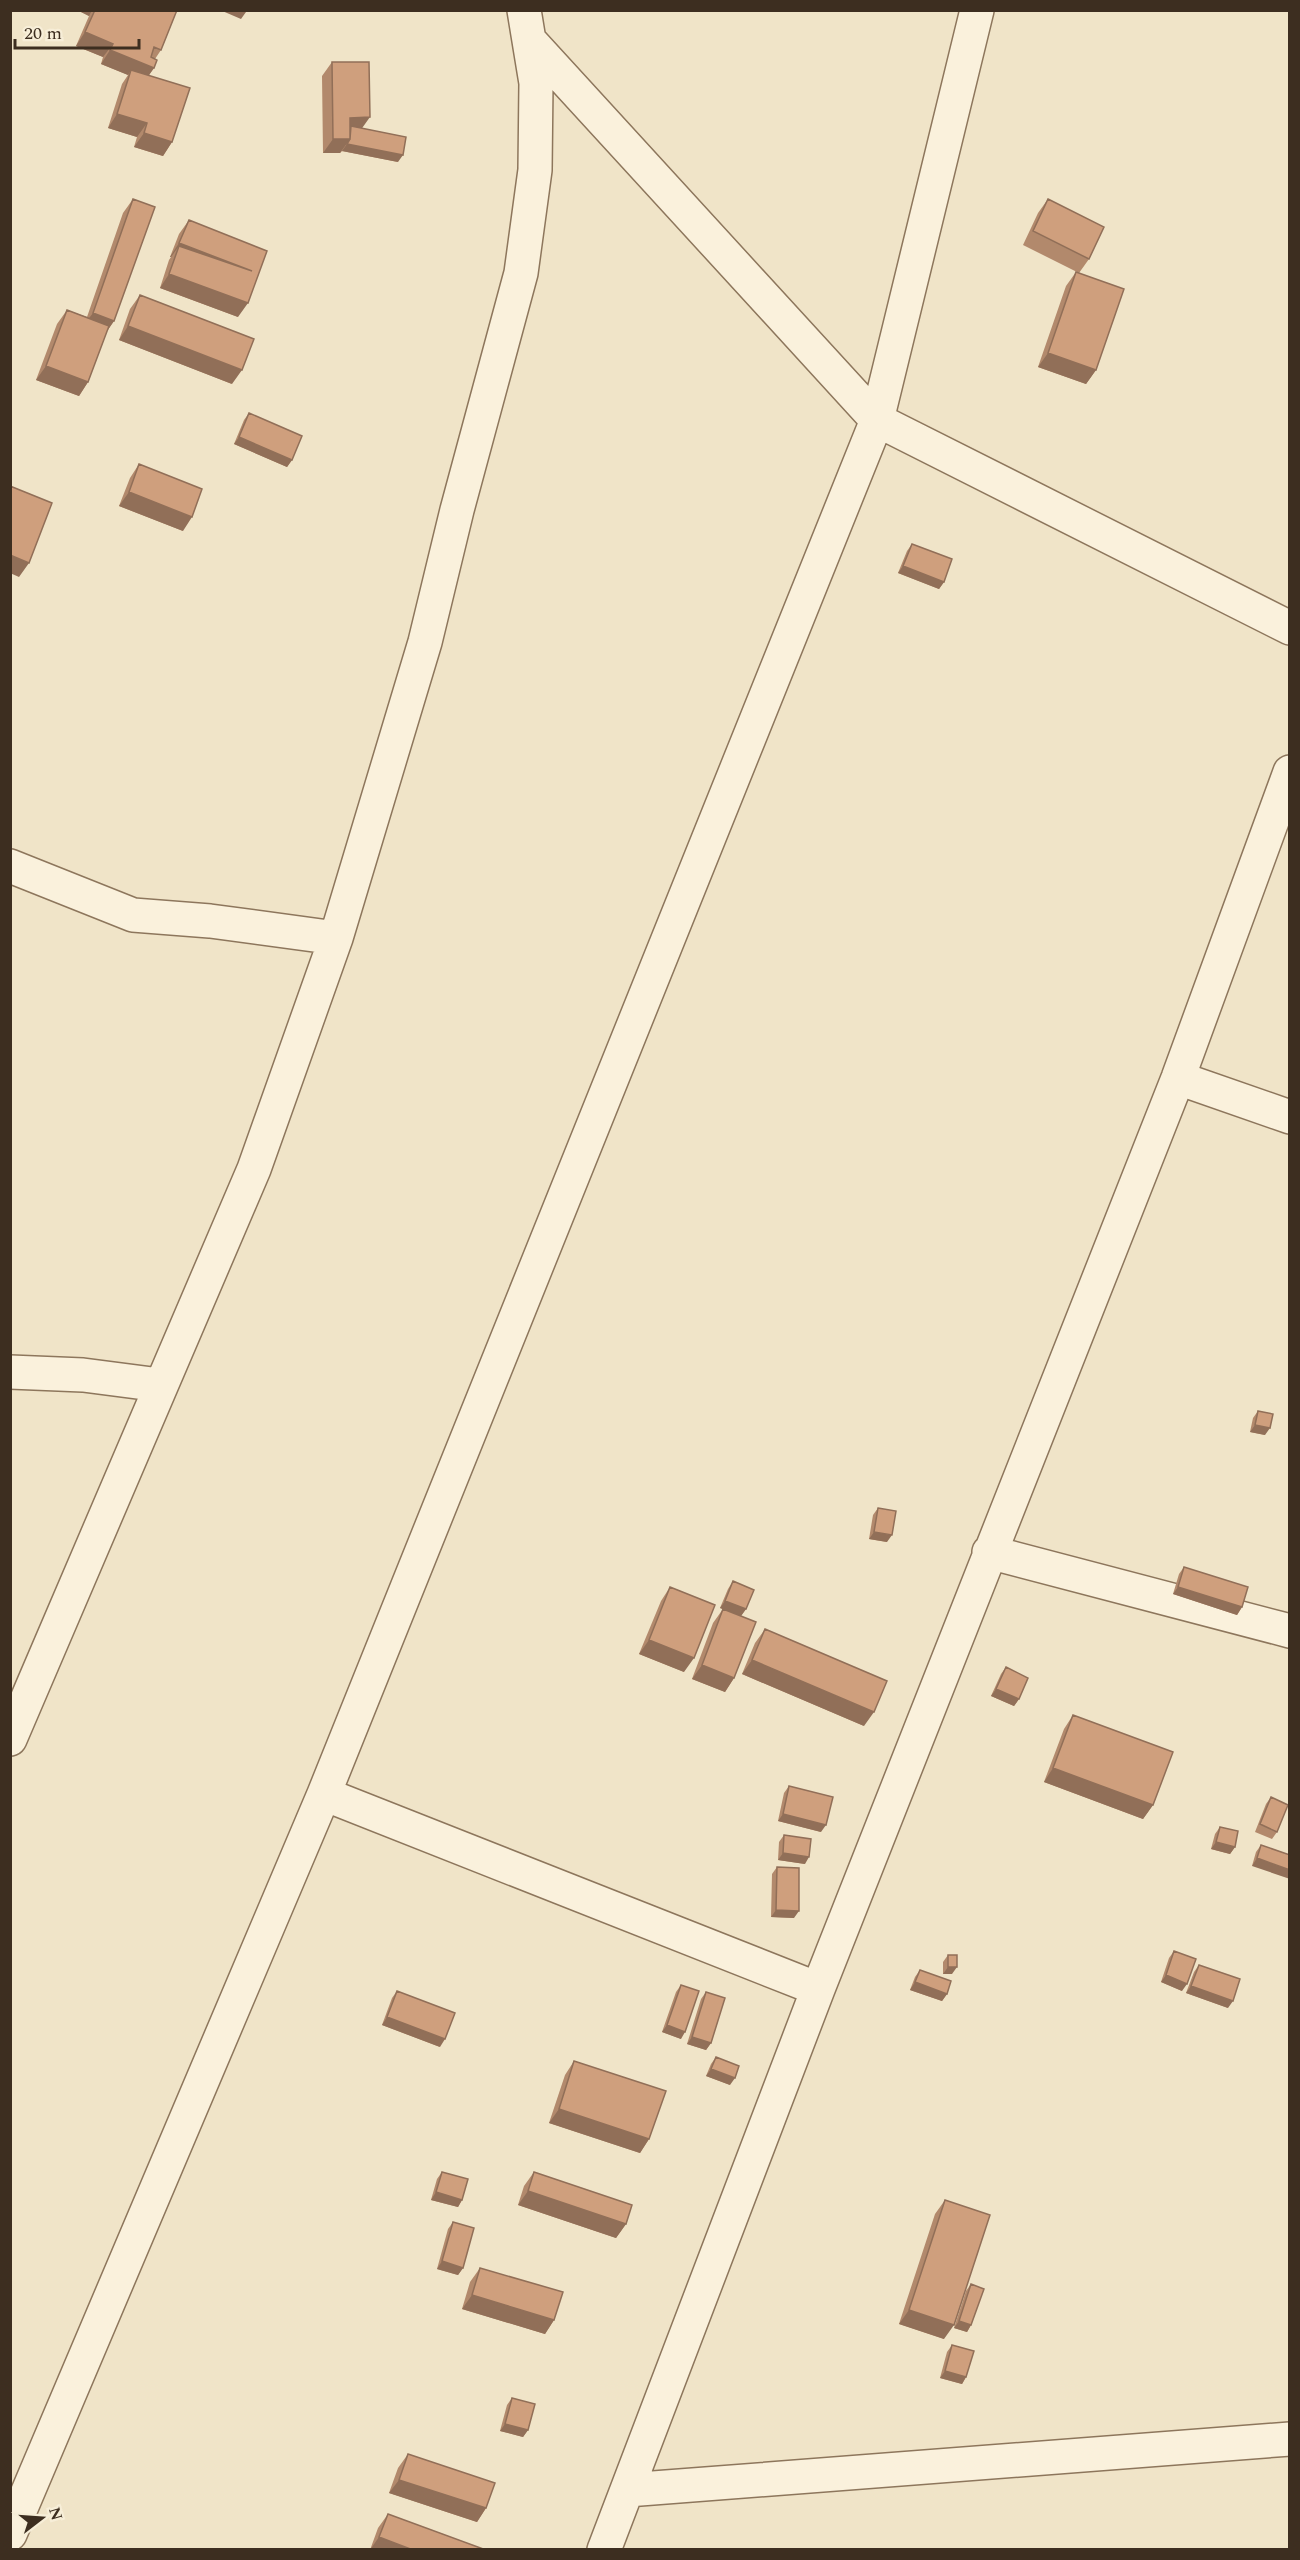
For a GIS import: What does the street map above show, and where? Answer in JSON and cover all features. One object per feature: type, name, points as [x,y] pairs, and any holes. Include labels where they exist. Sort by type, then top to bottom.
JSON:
[{"type":"street","points":[[10,2534],[324,1794],[877,420],[977,10]]},
{"type":"street","points":[[527,25],[877,420],[1290,628]]},
{"type":"street","points":[[10,1738],[254,1169],[336,938],[425,642],[457,510],[521,273],[535,170],[536,83],[527,25]]},
{"type":"street","points":[[604,2550],[818,1989],[1178,1078],[1290,772]]},
{"type":"street","points":[[10,866],[133,915],[210,921],[336,938]]},
{"type":"street","points":[[1178,1078],[1290,1117]]},
{"type":"street","points":[[10,1372],[84,1375],[160,1385]]},
{"type":"street","points":[[989,1552],[1290,1631]]},
{"type":"street","points":[[324,1794],[818,1989]]},
{"type":"street","points":[[627,2490],[1290,2439]]},
{"type":"building","points":[[95,10],[177,10],[161,50],[154,47],[151,57],[157,60],[154,68],[110,50],[113,44],[85,32]]},
{"type":"building","points":[[332,62],[369,62],[370,117],[350,118],[350,139],[333,139]]},
{"type":"building","points":[[131,70],[190,88],[172,142],[144,133],[147,123],[117,114]]},
{"type":"building","points":[[351,126],[406,137],[403,155],[347,144],[350,139]]},
{"type":"building","points":[[133,199],[155,207],[114,321],[93,313]]},
{"type":"building","points":[[1048,199],[1104,227],[1089,259],[1033,231]]},
{"type":"building","points":[[189,220],[267,251],[248,303],[169,274],[179,246],[252,271],[179,243]]},
{"type":"building","points":[[1076,272],[1124,289],[1096,370],[1048,353]]},
{"type":"building","points":[[140,295],[254,339],[242,370],[128,326]]},
{"type":"building","points":[[67,310],[109,326],[88,382],[46,366]]},
{"type":"building","points":[[249,413],[302,436],[292,460],[239,437]]},
{"type":"building","points":[[139,464],[202,489],[192,517],[129,492]]},
{"type":"building","points":[[10,486],[52,503],[29,563],[10,555]]},
{"type":"building","points":[[912,544],[952,559],[944,582],[903,566]]},
{"type":"building","points":[[1258,1411],[1273,1414],[1270,1428],[1255,1425]]},
{"type":"building","points":[[878,1508],[896,1511],[892,1535],[874,1532]]},
{"type":"building","points":[[1184,1567],[1248,1587],[1242,1607],[1178,1587]]},
{"type":"building","points":[[733,1581],[754,1590],[746,1609],[725,1601]]},
{"type":"building","points":[[670,1587],[715,1605],[694,1658],[649,1640]]},
{"type":"building","points":[[723,1609],[756,1622],[734,1678],[702,1665]]},
{"type":"building","points":[[765,1629],[887,1681],[874,1712],[752,1660]]},
{"type":"building","points":[[1006,1667],[1028,1678],[1019,1699],[996,1689]]},
{"type":"building","points":[[1073,1715],[1173,1752],[1153,1805],[1053,1768]]},
{"type":"building","points":[[789,1786],[833,1797],[826,1825],[783,1814]]},
{"type":"building","points":[[1271,1797],[1288,1805],[1277,1832],[1260,1824]]},
{"type":"building","points":[[1220,1827],[1238,1831],[1235,1847],[1216,1842]]},
{"type":"building","points":[[784,1835],[811,1839],[809,1857],[783,1853]]},
{"type":"building","points":[[1261,1845],[1290,1855],[1290,1870],[1257,1858]]},
{"type":"building","points":[[777,1867],[799,1868],[799,1911],[776,1910]]},
{"type":"building","points":[[1174,1951],[1196,1959],[1187,1984],[1166,1975]]},
{"type":"building","points":[[948,1955],[957,1955],[957,1967],[948,1967]]},
{"type":"building","points":[[1199,1965],[1240,1979],[1233,2001],[1191,1986]]},
{"type":"building","points":[[920,1970],[951,1981],[947,1994],[915,1982]]},
{"type":"building","points":[[681,1985],[699,1991],[685,2032],[667,2025]]},
{"type":"building","points":[[397,1991],[455,2013],[445,2039],[387,2017]]},
{"type":"building","points":[[706,1992],[725,1998],[711,2043],[692,2037]]},
{"type":"building","points":[[716,2057],[739,2066],[735,2078],[711,2069]]},
{"type":"building","points":[[574,2061],[666,2091],[649,2139],[559,2109]]},
{"type":"building","points":[[442,2172],[468,2179],[462,2200],[436,2192]]},
{"type":"building","points":[[534,2172],[632,2205],[626,2224],[528,2191]]},
{"type":"building","points":[[945,2200],[990,2215],[954,2325],[909,2310]]},
{"type":"building","points":[[453,2222],[474,2228],[463,2268],[442,2261]]},
{"type":"building","points":[[480,2268],[563,2292],[554,2320],[472,2295]]},
{"type":"building","points":[[971,2284],[984,2289],[971,2325],[959,2321]]},
{"type":"building","points":[[952,2345],[974,2351],[966,2377],[945,2371]]},
{"type":"building","points":[[512,2398],[535,2404],[528,2430],[505,2424]]},
{"type":"building","points":[[408,2454],[495,2483],[486,2508],[399,2480]]},
{"type":"building","points":[[388,2514],[486,2550],[413,2550],[379,2537]]}]
